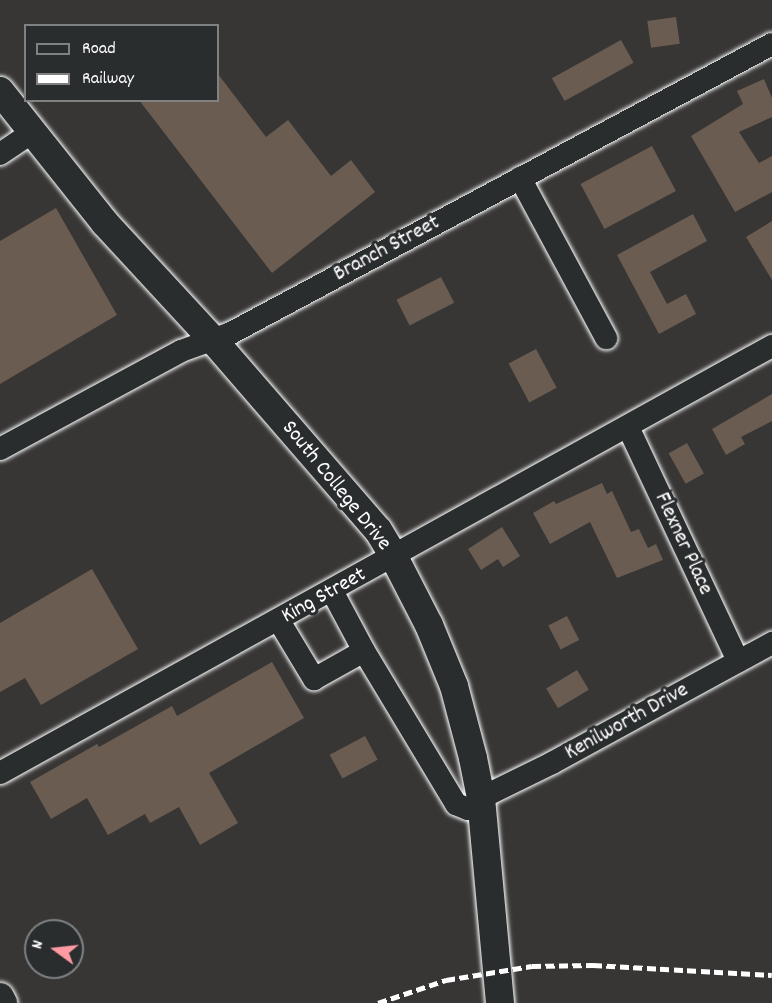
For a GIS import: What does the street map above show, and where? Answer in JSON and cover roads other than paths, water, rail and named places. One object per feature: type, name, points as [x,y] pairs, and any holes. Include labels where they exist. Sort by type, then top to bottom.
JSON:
[{"type":"main road","name":"South College Drive","points":[[0,91],[105,223],[214,341],[378,530],[394,557],[429,626],[454,686],[482,803],[500,1003]]},
{"type":"main road","points":[[0,997],[3,1003]]},
{"type":"street","name":"Branch Street","points":[[0,449],[182,351],[214,341],[772,44]]},
{"type":"street","points":[[0,154],[33,132]]},
{"type":"street","points":[[520,178],[606,338]]},
{"type":"street","name":"King Street","points":[[0,773],[279,621],[772,346]]},
{"type":"street","name":"Flexner Place","points":[[628,427],[738,662]]},
{"type":"street","points":[[332,591],[364,651],[456,804],[468,810],[482,803]]},
{"type":"street","points":[[279,621],[314,679],[364,651]]},
{"type":"street","name":"Kenilworth Drive","points":[[482,803],[772,643]]},
{"type":"railway","points":[[378,1003],[446,980],[532,966],[593,965],[772,975]]}]
